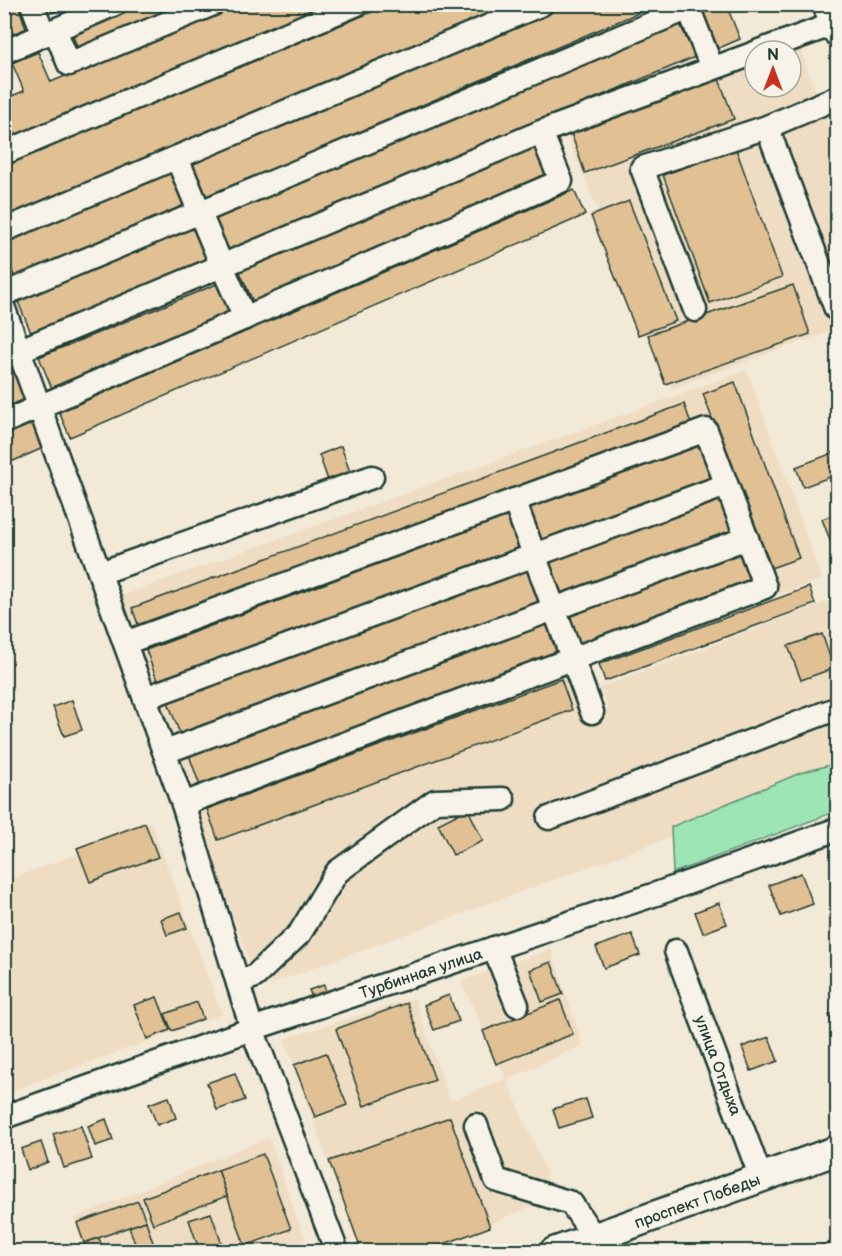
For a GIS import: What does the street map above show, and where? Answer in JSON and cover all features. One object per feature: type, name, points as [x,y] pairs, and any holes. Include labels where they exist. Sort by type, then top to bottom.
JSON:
[{"type":"main road","name":"проспект Победы","points":[[554,1251],[837,1150]]},
{"type":"street","points":[[32,4],[69,64],[213,4]]},
{"type":"street","points":[[4,52],[115,4]]},
{"type":"street","points":[[4,153],[357,4]]},
{"type":"street","points":[[4,230],[542,4]]},
{"type":"street","points":[[4,294],[688,6],[712,68]]},
{"type":"street","points":[[788,39],[833,20]]},
{"type":"street","points":[[12,353],[542,132],[743,57]]},
{"type":"street","points":[[695,310],[642,168],[767,127],[837,97]]},
{"type":"street","points":[[767,127],[836,309]]},
{"type":"street","points":[[4,422],[561,181],[542,132]]},
{"type":"street","points":[[177,158],[246,318]]},
{"type":"street","points":[[4,309],[12,353],[40,407],[165,752],[252,1029],[337,1251]]},
{"type":"street","points":[[125,643],[706,430],[765,587],[183,804]]},
{"type":"street","points":[[100,573],[372,477]]},
{"type":"street","points":[[145,698],[726,485]]},
{"type":"street","points":[[514,500],[592,712]]},
{"type":"street","points":[[165,752],[747,538]]},
{"type":"street","points":[[549,818],[837,708]]},
{"type":"street","points":[[238,983],[255,976],[300,933],[337,872],[435,801],[503,799]]},
{"type":"street","name":"Турбинная улица","points":[[4,1117],[252,1029],[659,892],[837,829]]},
{"type":"street","points":[[494,948],[517,1005]]},
{"type":"street","name":"улица Отдыха","points":[[676,951],[761,1178]]},
{"type":"street","points":[[476,1125],[496,1180],[571,1203],[594,1237]]},
{"type":"shaded area","points":[[803,57],[837,148],[837,329],[672,388],[565,131],[743,68],[743,99],[803,99]]},
{"type":"shaded area","points":[[747,370],[822,579],[568,668],[586,718],[609,709],[599,688],[837,598],[837,776],[259,988],[115,598]]},
{"type":"shaded area","points":[[151,822],[222,1014],[5,1093],[4,881],[83,852]]},
{"type":"shaded area","points":[[551,949],[583,1045],[507,1080],[546,1172],[548,1199],[427,1251],[361,1251],[284,1039],[414,998],[450,1101],[506,1079],[461,981]]},
{"type":"shaded area","points":[[269,1137],[305,1240],[273,1251],[85,1251],[74,1218]]},
{"type":"green space","points":[[837,763],[837,811],[673,873],[671,827],[800,773]]},
{"type":"building","points":[[4,4],[18,4],[26,29],[4,37]]},
{"type":"building","points":[[49,4],[73,4],[52,13]]},
{"type":"building","points":[[121,4],[186,4],[78,49],[69,26]]},
{"type":"building","points":[[237,4],[334,4],[4,145],[4,99],[24,91],[12,63],[38,52],[51,82]]},
{"type":"building","points":[[391,4],[513,4],[4,217],[4,165]]},
{"type":"building","points":[[565,4],[659,4],[202,199],[187,165]]},
{"type":"building","points":[[699,4],[726,4],[740,39],[717,49]]},
{"type":"building","points":[[678,20],[695,57],[225,251],[213,215]]},
{"type":"building","points":[[719,79],[734,119],[585,173],[571,133]]},
{"type":"building","points":[[534,144],[549,177],[254,304],[240,272]]},
{"type":"building","points":[[736,149],[782,277],[710,303],[663,175]]},
{"type":"building","points":[[172,170],[187,204],[16,280],[4,253],[4,244]]},
{"type":"building","points":[[574,190],[585,215],[70,437],[59,412]]},
{"type":"building","points":[[629,201],[676,321],[638,335],[591,216]]},
{"type":"building","points":[[194,225],[210,263],[32,335],[16,297]]},
{"type":"building","points":[[217,284],[231,317],[53,391],[39,357]]},
{"type":"building","points":[[793,285],[810,334],[665,384],[648,335]]},
{"type":"building","points":[[11,366],[27,405],[4,415],[4,369]]},
{"type":"building","points":[[735,382],[799,558],[768,569],[703,394]]},
{"type":"building","points":[[684,404],[691,423],[139,627],[132,608]]},
{"type":"building","points":[[31,421],[43,448],[4,465],[4,433]]},
{"type":"building","points":[[698,443],[711,478],[541,541],[528,506]]},
{"type":"building","points":[[341,446],[350,472],[328,480],[319,455]]},
{"type":"building","points":[[838,451],[838,474],[803,487],[796,467]]},
{"type":"building","points":[[719,498],[731,531],[561,594],[549,561]]},
{"type":"building","points":[[838,513],[838,549],[834,551],[822,519]]},
{"type":"building","points":[[507,516],[520,550],[158,683],[146,650]]},
{"type":"building","points":[[739,552],[750,583],[581,645],[570,615]]},
{"type":"building","points":[[527,570],[539,602],[180,734],[168,702]]},
{"type":"building","points":[[809,587],[815,604],[605,681],[599,664]]},
{"type":"building","points":[[547,623],[558,654],[200,786],[189,755]]},
{"type":"building","points":[[822,634],[834,668],[801,680],[788,646]]},
{"type":"building","points":[[561,679],[572,710],[218,840],[207,809]]},
{"type":"building","points":[[72,700],[82,730],[64,736],[53,707]]},
{"type":"building","points":[[468,809],[483,841],[453,855],[438,824]]},
{"type":"building","points":[[145,823],[158,857],[90,882],[77,848]]},
{"type":"building","points":[[801,873],[813,904],[781,916],[769,885]]},
{"type":"building","points":[[719,903],[727,924],[703,933],[695,912]]},
{"type":"building","points":[[181,912],[187,928],[167,935],[161,919]]},
{"type":"building","points":[[632,934],[640,955],[604,968],[596,947]]},
{"type":"building","points":[[551,962],[563,994],[542,1002],[530,970]]},
{"type":"building","points":[[324,985],[326,992],[312,997],[309,990]]},
{"type":"building","points":[[449,995],[459,1021],[434,1030],[424,1005]]},
{"type":"building","points":[[157,997],[170,1030],[147,1039],[134,1005]]},
{"type":"building","points":[[560,1000],[573,1034],[496,1064],[483,1031]]},
{"type":"building","points":[[197,1002],[203,1019],[172,1031],[165,1014]]},
{"type":"building","points":[[407,1003],[435,1080],[364,1106],[336,1029]]},
{"type":"building","points":[[838,1012],[838,1039],[829,1015]]},
{"type":"building","points":[[769,1037],[778,1061],[751,1071],[742,1047]]},
{"type":"building","points":[[326,1053],[347,1105],[315,1117],[294,1065]]},
{"type":"building","points":[[235,1073],[245,1100],[217,1110],[207,1083]]},
{"type":"building","points":[[169,1097],[176,1118],[157,1125],[149,1104]]},
{"type":"building","points":[[586,1099],[592,1118],[559,1128],[553,1109]]},
{"type":"building","points":[[450,1117],[490,1227],[422,1252],[362,1252],[329,1161]]},
{"type":"building","points":[[106,1119],[113,1140],[95,1146],[88,1126]]},
{"type":"building","points":[[81,1126],[92,1159],[64,1168],[53,1134]]},
{"type":"building","points":[[41,1142],[48,1162],[28,1170],[21,1149]]},
{"type":"building","points":[[263,1154],[291,1229],[245,1246],[218,1170]]},
{"type":"building","points":[[218,1170],[227,1196],[153,1224],[143,1198]]},
{"type":"building","points":[[138,1201],[146,1221],[84,1243],[77,1223]]},
{"type":"building","points":[[211,1213],[224,1250],[200,1252],[189,1220]]},
{"type":"building","points":[[146,1221],[156,1252],[138,1252],[129,1227]]},
{"type":"building","points":[[99,1238],[104,1252],[87,1252],[84,1243]]},
{"type":"building","points":[[838,1239],[838,1252],[805,1252]]}]
